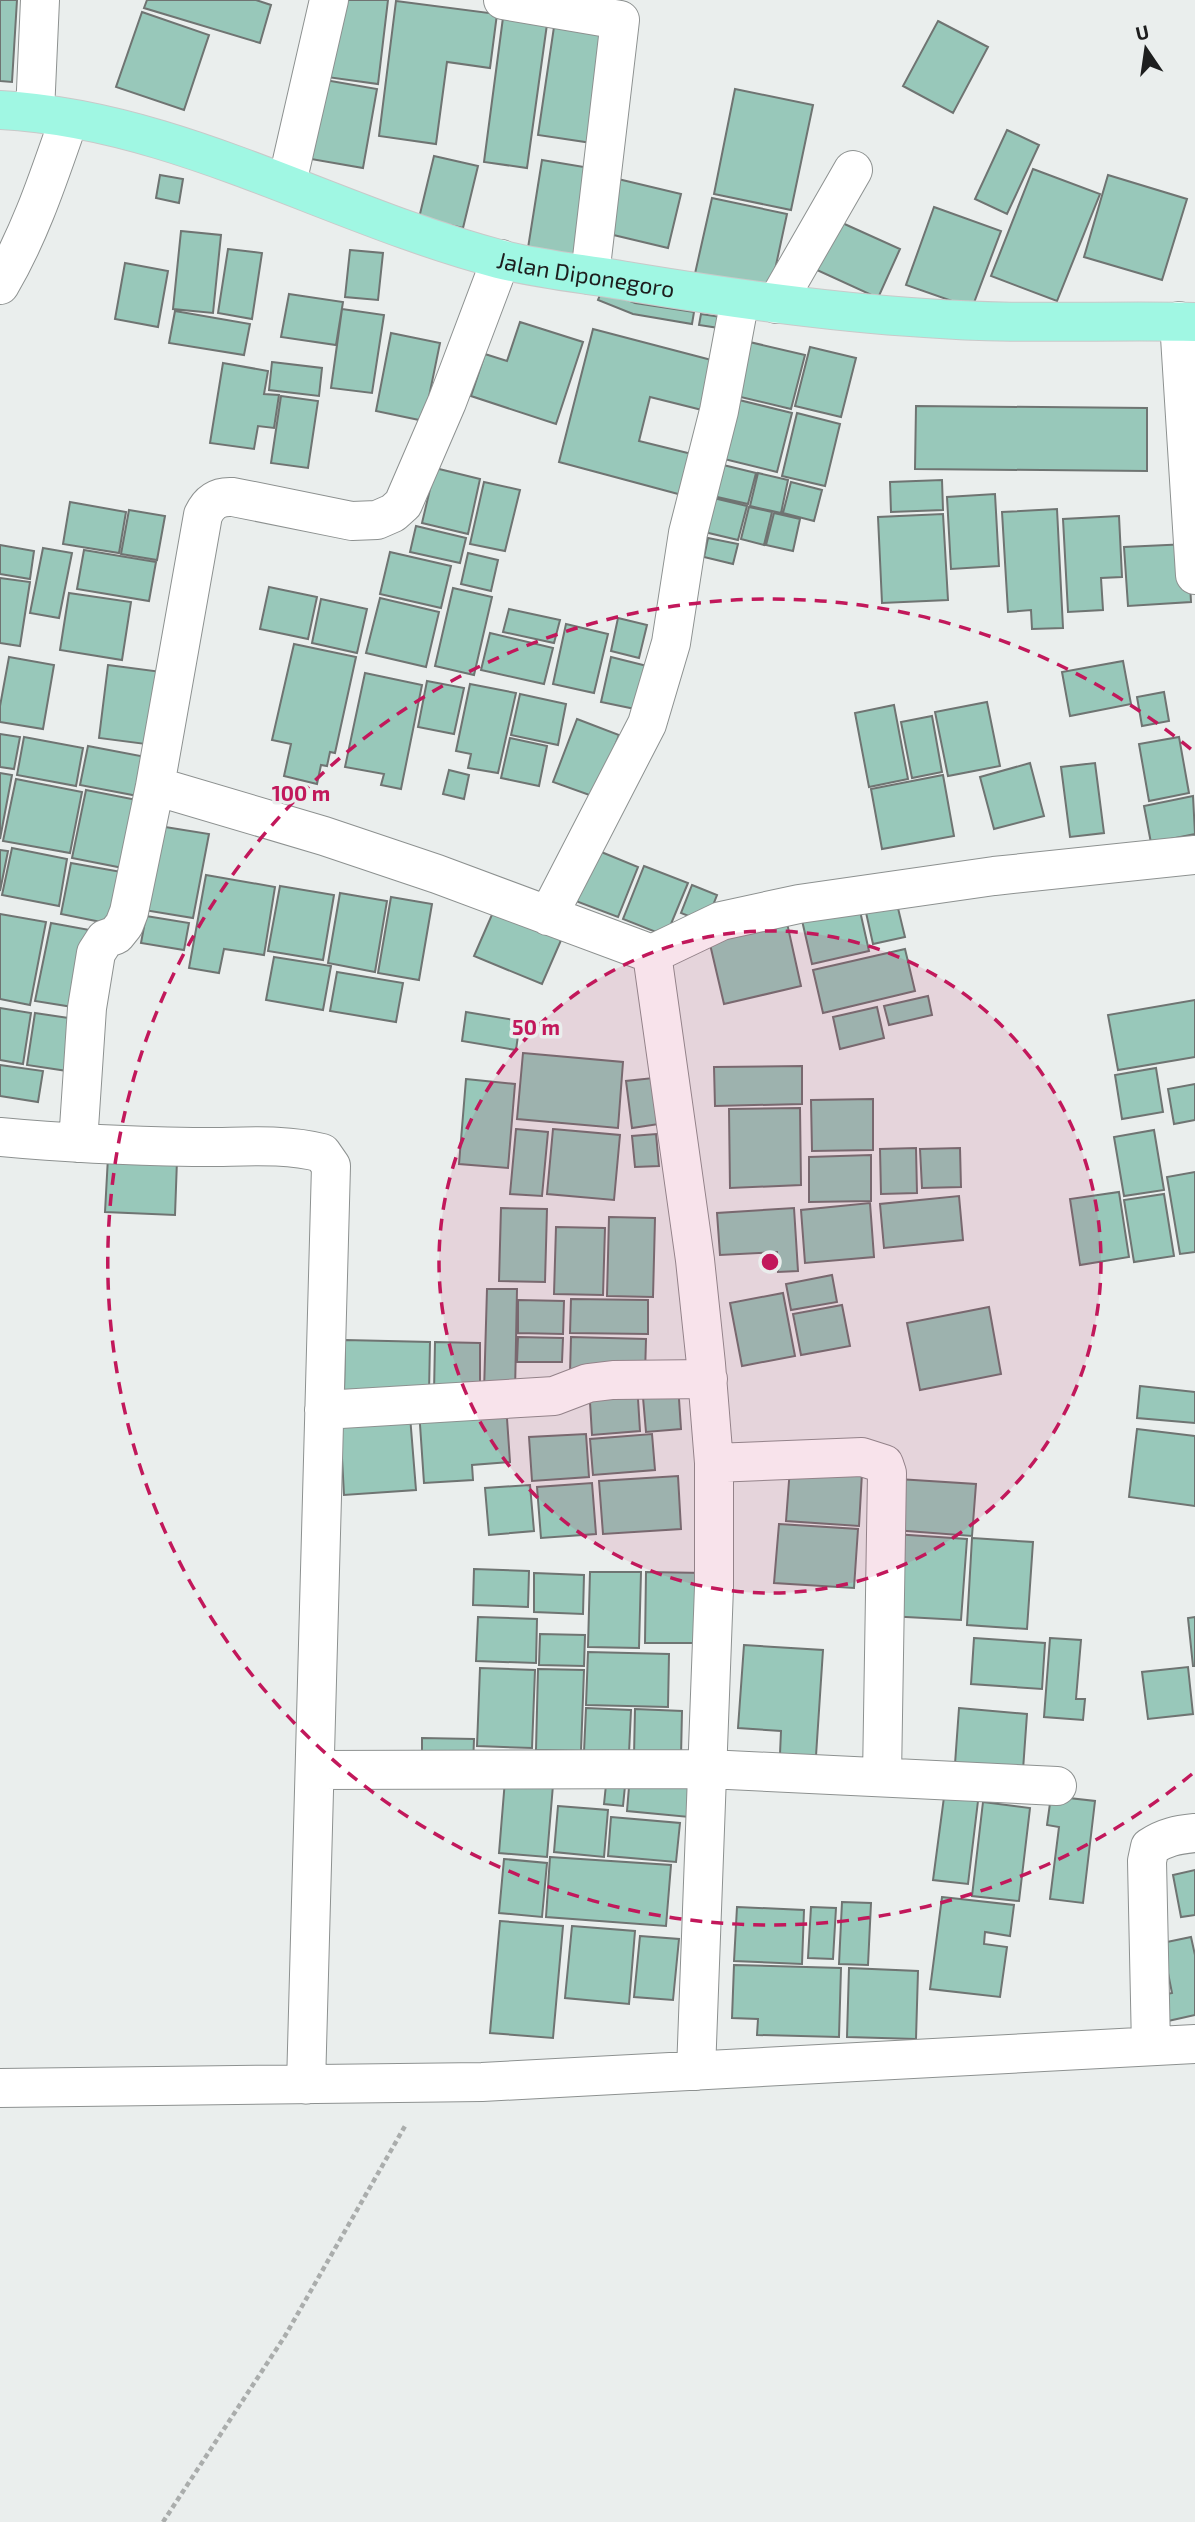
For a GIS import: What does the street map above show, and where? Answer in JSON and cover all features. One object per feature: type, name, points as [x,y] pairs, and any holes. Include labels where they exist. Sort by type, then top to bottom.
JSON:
[{"type":"main road","name":"Jalan Diponegoro","points":[[35,114],[109,125],[287,183],[389,225],[501,259],[758,301],[927,319],[1187,322]]},
{"type":"street","points":[[0,285],[34,218],[40,0]]},
{"type":"street","points":[[287,183],[329,0]]},
{"type":"street","points":[[503,0],[621,20],[590,275]]},
{"type":"street","points":[[548,916],[646,724],[671,643],[688,533],[719,411],[758,301],[853,170]]},
{"type":"street","points":[[78,1143],[87,1008],[96,953],[105,939],[116,935],[129,912],[155,786],[203,515],[208,504],[222,496],[233,497],[352,521],[377,520],[393,513],[403,504],[447,402],[501,259]]},
{"type":"street","points":[[1187,322],[1195,575]]},
{"type":"street","points":[[155,786],[324,836],[437,874],[652,954],[720,921],[799,904],[994,876],[1195,855]]},
{"type":"street","points":[[652,954],[694,1247],[714,1463],[715,1587],[696,2071]]},
{"type":"street","points":[[0,1137],[195,1147],[287,1146],[322,1153],[331,1166],[306,2085]]},
{"type":"street","points":[[324,1410],[554,1396],[588,1383],[613,1380],[708,1379]]},
{"type":"street","points":[[714,1463],[862,1457],[884,1464],[887,1473],[882,1777]]},
{"type":"street","points":[[315,1770],[708,1769],[1057,1786]]},
{"type":"street","points":[[1151,2046],[1147,1861],[1150,1847],[1161,1839],[1195,1833]]},
{"type":"street","points":[[0,2088],[429,2083],[1195,2044]]},
{"type":"path","points":[[163,2522],[285,2336],[429,2083]]},
{"type":"building","points":[[0,0],[17,0],[12,82],[0,81]]},
{"type":"building","points":[[147,0],[256,0],[271,5],[260,43],[144,8]]},
{"type":"building","points":[[337,0],[388,0],[378,84],[327,77]]},
{"type":"building","points":[[396,1],[497,14],[490,68],[447,62],[436,144],[379,136]]},
{"type":"building","points":[[504,10],[548,17],[527,168],[484,162]]},
{"type":"building","points":[[142,12],[209,35],[184,110],[116,87]]},
{"type":"building","points":[[555,20],[609,27],[592,143],[538,135]]},
{"type":"building","points":[[938,21],[988,47],[953,113],[903,86]]},
{"type":"building","points":[[325,80],[377,89],[363,168],[311,159]]},
{"type":"building","points":[[735,89],[813,105],[791,210],[714,194]]},
{"type":"building","points":[[1007,130],[1039,145],[1007,214],[975,199]]},
{"type":"building","points":[[434,156],[478,166],[463,228],[419,218]]},
{"type":"building","points":[[542,160],[596,169],[582,257],[528,248]]},
{"type":"building","points":[[1033,169],[1100,194],[1057,301],[991,276]]},
{"type":"building","points":[[160,175],[183,179],[179,203],[156,198]]},
{"type":"building","points":[[1108,175],[1187,199],[1162,280],[1084,257]]},
{"type":"building","points":[[618,179],[681,194],[668,248],[605,233]]},
{"type":"building","points":[[712,198],[787,214],[770,293],[694,278]]},
{"type":"building","points":[[934,207],[1001,231],[972,308],[906,285]]},
{"type":"building","points":[[829,217],[900,249],[878,298],[806,265]]},
{"type":"building","points":[[181,231],[221,235],[213,313],[173,309]]},
{"type":"building","points":[[228,249],[262,253],[252,319],[218,313]]},
{"type":"building","points":[[350,250],[383,253],[378,300],[345,297]]},
{"type":"building","points":[[125,263],[168,271],[158,327],[115,319]]},
{"type":"building","points":[[602,290],[635,303],[694,312],[692,324],[633,314],[598,300]]},
{"type":"building","points":[[289,294],[343,302],[336,345],[281,337]]},
{"type":"building","points":[[342,309],[384,315],[372,393],[331,388]]},
{"type":"building","points":[[175,311],[250,324],[244,355],[169,343]]},
{"type":"building","points":[[701,314],[721,317],[719,328],[699,325]]},
{"type":"building","points":[[520,322],[583,342],[556,424],[471,396],[485,354],[507,361]]},
{"type":"building","points":[[593,329],[719,362],[706,411],[650,397],[639,441],[704,457],[693,498],[559,462]]},
{"type":"building","points":[[391,333],[440,343],[424,421],[376,411]]},
{"type":"building","points":[[741,340],[805,355],[791,409],[728,394]]},
{"type":"building","points":[[810,347],[856,358],[841,417],[795,406]]},
{"type":"building","points":[[272,362],[322,368],[319,396],[269,390]]},
{"type":"building","points":[[223,363],[268,371],[264,394],[279,395],[274,428],[258,426],[254,449],[210,443]]},
{"type":"building","points":[[281,396],[318,401],[308,468],[271,463]]},
{"type":"building","points":[[727,397],[792,413],[777,472],[712,456]]},
{"type":"building","points":[[916,406],[1147,408],[1147,471],[915,469]]},
{"type":"building","points":[[797,413],[840,424],[825,486],[782,476]]},
{"type":"building","points":[[711,462],[756,473],[748,504],[704,494]]},
{"type":"building","points":[[435,468],[480,479],[468,534],[422,523]]},
{"type":"building","points":[[758,473],[788,480],[781,513],[750,506]]},
{"type":"building","points":[[942,480],[943,510],[891,512],[890,482]]},
{"type":"building","points":[[484,482],[520,490],[505,551],[470,544]]},
{"type":"building","points":[[791,482],[822,490],[814,521],[783,513]]},
{"type":"building","points":[[995,494],[999,566],[951,569],[947,497]]},
{"type":"building","points":[[705,496],[747,506],[738,540],[696,530]]},
{"type":"building","points":[[70,502],[126,512],[119,553],[63,544]]},
{"type":"building","points":[[749,507],[772,512],[764,545],[741,539]]},
{"type":"building","points":[[1057,509],[1063,628],[1032,629],[1031,610],[1008,612],[1002,512]]},
{"type":"building","points":[[129,510],[165,516],[157,560],[121,554]]},
{"type":"building","points":[[774,513],[800,519],[793,551],[766,545]]},
{"type":"building","points":[[943,514],[948,600],[882,603],[878,517]]},
{"type":"building","points":[[1119,516],[1122,577],[1101,578],[1103,610],[1068,612],[1063,519]]},
{"type":"building","points":[[416,526],[466,538],[460,563],[410,552]]},
{"type":"building","points":[[708,538],[738,544],[733,564],[704,557]]},
{"type":"building","points":[[1188,544],[1191,602],[1128,606],[1124,547]]},
{"type":"building","points":[[0,545],[34,551],[30,579],[0,574]]},
{"type":"building","points":[[43,548],[72,553],[59,618],[30,613]]},
{"type":"building","points":[[84,550],[156,562],[149,601],[77,589]]},
{"type":"building","points":[[390,552],[451,566],[441,608],[380,594]]},
{"type":"building","points":[[468,553],[498,560],[491,591],[461,584]]},
{"type":"building","points":[[0,578],[30,582],[20,646],[0,643]]},
{"type":"building","points":[[269,587],[317,597],[308,639],[260,629]]},
{"type":"building","points":[[453,588],[492,597],[474,675],[435,666]]},
{"type":"building","points":[[69,593],[131,602],[122,660],[60,650]]},
{"type":"building","points":[[380,598],[439,612],[426,667],[366,653]]},
{"type":"building","points":[[321,599],[367,609],[357,653],[312,643]]},
{"type":"building","points":[[509,609],[560,620],[554,643],[503,632]]},
{"type":"building","points":[[618,618],[647,625],[639,658],[611,651]]},
{"type":"building","points":[[566,624],[608,634],[594,693],[553,684]]},
{"type":"building","points":[[490,633],[553,648],[544,684],[481,670]]},
{"type":"building","points":[[294,644],[356,657],[335,753],[330,752],[327,766],[321,765],[317,784],[284,776],[291,744],[272,740]]},
{"type":"building","points":[[9,657],[54,665],[43,729],[0,722],[0,706]]},
{"type":"building","points":[[611,657],[651,667],[640,710],[601,702]]},
{"type":"building","points":[[1123,661],[1131,704],[1070,716],[1062,672]]},
{"type":"building","points":[[108,665],[162,672],[153,745],[99,738]]},
{"type":"building","points":[[365,673],[422,685],[401,789],[381,785],[384,774],[345,767]]},
{"type":"building","points":[[427,681],[464,688],[454,734],[418,727]]},
{"type":"building","points":[[470,684],[516,693],[498,773],[468,768],[471,754],[456,751]]},
{"type":"building","points":[[1164,692],[1169,721],[1142,726],[1137,697]]},
{"type":"building","points":[[520,694],[566,704],[558,745],[511,735]]},
{"type":"building","points":[[987,702],[1000,766],[948,776],[935,712]]},
{"type":"building","points":[[894,705],[908,779],[869,787],[855,713]]},
{"type":"building","points":[[932,716],[942,772],[912,778],[901,722]]},
{"type":"building","points":[[577,719],[619,735],[595,797],[553,782]]},
{"type":"building","points":[[0,734],[20,737],[14,769],[0,767]]},
{"type":"building","points":[[24,737],[83,748],[76,786],[17,775]]},
{"type":"building","points":[[1179,737],[1189,793],[1149,801],[1139,744]]},
{"type":"building","points":[[510,738],[547,746],[539,786],[501,778]]},
{"type":"building","points":[[88,746],[151,758],[143,797],[80,785]]},
{"type":"building","points":[[1030,763],[1044,816],[994,829],[980,777]]},
{"type":"building","points":[[1095,763],[1104,833],[1070,837],[1061,767]]},
{"type":"building","points":[[449,770],[469,775],[464,799],[443,794]]},
{"type":"building","points":[[0,773],[12,775],[0,839]]},
{"type":"building","points":[[943,775],[954,836],[882,849],[871,789]]},
{"type":"building","points":[[16,779],[82,792],[70,853],[3,841]]},
{"type":"building","points":[[86,790],[142,801],[128,869],[72,858]]},
{"type":"building","points":[[1193,796],[1195,834],[1151,843],[1144,806]]},
{"type":"building","points":[[159,826],[209,834],[193,918],[144,910]]},
{"type":"building","points":[[12,848],[67,859],[59,906],[2,895]]},
{"type":"building","points":[[594,849],[638,867],[618,917],[573,900]]},
{"type":"building","points":[[0,850],[8,851],[0,891]]},
{"type":"building","points":[[71,863],[127,873],[116,925],[61,914]]},
{"type":"building","points":[[644,866],[688,883],[666,936],[623,919]]},
{"type":"building","points":[[206,875],[275,887],[264,955],[224,949],[219,973],[189,968]]},
{"type":"building","points":[[692,885],[717,895],[706,923],[681,913]]},
{"type":"building","points":[[280,886],[334,895],[323,960],[268,951]]},
{"type":"building","points":[[340,893],[387,901],[375,972],[328,963]]},
{"type":"building","points":[[391,897],[432,904],[419,980],[378,973]]},
{"type":"building","points":[[896,900],[905,937],[873,944],[865,908]]},
{"type":"building","points":[[858,902],[869,951],[812,964],[801,916]]},
{"type":"building","points":[[494,910],[562,938],[542,984],[474,956]]},
{"type":"building","points":[[0,914],[46,922],[30,1005],[0,999]]},
{"type":"building","points":[[146,916],[189,923],[184,950],[141,943]]},
{"type":"building","points":[[51,923],[95,931],[79,1008],[35,1001]]},
{"type":"building","points":[[787,923],[801,986],[724,1004],[709,940]]},
{"type":"building","points":[[905,949],[915,991],[823,1013],[813,970]]},
{"type":"building","points":[[274,957],[331,966],[323,1010],[266,1000]]},
{"type":"building","points":[[337,972],[403,983],[396,1022],[330,1011]]},
{"type":"building","points":[[928,996],[932,1015],[889,1025],[884,1006]]},
{"type":"building","points":[[1195,1000],[1195,1057],[1118,1070],[1108,1015]]},
{"type":"building","points":[[877,1007],[884,1038],[840,1049],[833,1017]]},
{"type":"building","points":[[0,1008],[31,1013],[23,1064],[0,1060]]},
{"type":"building","points":[[466,1012],[520,1021],[516,1050],[462,1041]]},
{"type":"building","points":[[35,1013],[82,1020],[74,1072],[27,1065]]},
{"type":"building","points":[[523,1053],[623,1062],[618,1128],[517,1119]]},
{"type":"building","points":[[0,1065],[43,1071],[38,1102],[0,1096]]},
{"type":"building","points":[[802,1066],[802,1104],[715,1106],[714,1067]]},
{"type":"building","points":[[1156,1068],[1163,1112],[1122,1119],[1115,1075]]},
{"type":"building","points":[[653,1078],[659,1124],[632,1128],[626,1081]]},
{"type":"building","points":[[466,1079],[515,1084],[508,1168],[459,1164]]},
{"type":"building","points":[[1195,1084],[1195,1120],[1174,1124],[1168,1089]]},
{"type":"building","points":[[873,1099],[873,1150],[812,1151],[811,1100]]},
{"type":"building","points":[[800,1108],[801,1185],[730,1188],[729,1109]]},
{"type":"building","points":[[516,1129],[548,1132],[542,1196],[510,1194]]},
{"type":"building","points":[[553,1129],[620,1135],[614,1200],[547,1194]]},
{"type":"building","points":[[1154,1130],[1164,1190],[1124,1196],[1114,1137]]},
{"type":"building","points":[[656,1134],[659,1166],[635,1167],[632,1136]]},
{"type":"building","points":[[916,1148],[917,1193],[881,1194],[880,1149]]},
{"type":"building","points":[[960,1148],[961,1187],[922,1188],[920,1149]]},
{"type":"building","points":[[871,1155],[871,1201],[809,1202],[809,1157]]},
{"type":"building","points":[[108,1157],[177,1160],[175,1215],[105,1212]]},
{"type":"building","points":[[1195,1172],[1195,1252],[1180,1254],[1167,1177]]},
{"type":"building","points":[[1119,1192],[1129,1257],[1080,1265],[1070,1199]]},
{"type":"building","points":[[1164,1194],[1174,1256],[1134,1262],[1124,1200]]},
{"type":"building","points":[[959,1196],[963,1240],[884,1248],[880,1204]]},
{"type":"building","points":[[870,1203],[874,1257],[805,1263],[801,1210]]},
{"type":"building","points":[[501,1208],[547,1209],[545,1282],[499,1281]]},
{"type":"building","points":[[794,1208],[798,1271],[778,1272],[777,1252],[720,1255],[717,1213]]},
{"type":"building","points":[[609,1217],[655,1218],[653,1297],[607,1296]]},
{"type":"building","points":[[556,1227],[605,1228],[603,1295],[554,1294]]},
{"type":"building","points":[[832,1275],[837,1302],[791,1310],[786,1284]]},
{"type":"building","points":[[487,1289],[517,1289],[515,1393],[484,1392]]},
{"type":"building","points":[[783,1293],[795,1356],[742,1366],[730,1303]]},
{"type":"building","points":[[571,1299],[648,1300],[648,1334],[570,1333]]},
{"type":"building","points":[[518,1300],[564,1301],[563,1334],[518,1333]]},
{"type":"building","points":[[842,1305],[850,1346],[801,1355],[793,1314]]},
{"type":"building","points":[[989,1307],[1001,1374],[920,1390],[907,1323]]},
{"type":"building","points":[[518,1337],[563,1338],[562,1362],[517,1362]]},
{"type":"building","points":[[571,1337],[646,1339],[645,1375],[570,1373]]},
{"type":"building","points":[[345,1340],[430,1342],[429,1394],[344,1392]]},
{"type":"building","points":[[435,1342],[480,1343],[480,1394],[434,1393]]},
{"type":"building","points":[[637,1383],[640,1431],[592,1435],[589,1386]]},
{"type":"building","points":[[678,1384],[681,1429],[646,1432],[642,1386]]},
{"type":"building","points":[[1140,1386],[1195,1392],[1195,1423],[1137,1418]]},
{"type":"building","points":[[506,1404],[510,1462],[472,1465],[473,1480],[424,1483],[419,1410]]},
{"type":"building","points":[[410,1416],[416,1490],[344,1495],[340,1421]]},
{"type":"building","points":[[1137,1429],[1195,1436],[1195,1506],[1129,1497]]},
{"type":"building","points":[[586,1434],[589,1477],[532,1481],[529,1437]]},
{"type":"building","points":[[652,1434],[655,1470],[593,1475],[590,1439]]},
{"type":"building","points":[[790,1468],[862,1473],[859,1526],[786,1521]]},
{"type":"building","points":[[678,1476],[681,1529],[603,1534],[599,1481]]},
{"type":"building","points":[[898,1479],[976,1484],[972,1536],[894,1530]]},
{"type":"building","points":[[592,1483],[596,1534],[541,1538],[537,1487]]},
{"type":"building","points":[[530,1485],[534,1531],[489,1535],[485,1488]]},
{"type":"building","points":[[779,1524],[858,1529],[854,1588],[774,1583]]},
{"type":"building","points":[[894,1534],[967,1539],[961,1620],[888,1616]]},
{"type":"building","points":[[972,1538],[1033,1542],[1027,1629],[967,1625]]},
{"type":"building","points":[[474,1569],[529,1571],[528,1607],[473,1605]]},
{"type":"building","points":[[590,1572],[641,1572],[639,1648],[588,1647]]},
{"type":"building","points":[[646,1572],[705,1573],[704,1643],[645,1643]]},
{"type":"building","points":[[534,1573],[584,1575],[583,1614],[534,1612]]},
{"type":"building","points":[[478,1617],[537,1619],[536,1663],[476,1661]]},
{"type":"building","points":[[1195,1617],[1195,1666],[1193,1666],[1188,1618]]},
{"type":"building","points":[[540,1634],[585,1635],[584,1666],[539,1665]]},
{"type":"building","points":[[974,1638],[1045,1643],[1042,1689],[971,1684]]},
{"type":"building","points":[[1050,1638],[1081,1640],[1076,1699],[1085,1699],[1083,1720],[1044,1717]]},
{"type":"building","points":[[744,1645],[823,1650],[816,1756],[780,1754],[781,1731],[738,1728]]},
{"type":"building","points":[[588,1652],[669,1654],[668,1707],[586,1705]]},
{"type":"building","points":[[1188,1667],[1193,1714],[1148,1719],[1142,1672]]},
{"type":"building","points":[[480,1668],[535,1670],[532,1748],[477,1746]]},
{"type":"building","points":[[538,1669],[584,1670],[581,1751],[536,1750]]},
{"type":"building","points":[[586,1708],[631,1710],[629,1753],[584,1752]]},
{"type":"building","points":[[959,1708],[1027,1714],[1023,1770],[955,1764]]},
{"type":"building","points":[[635,1709],[682,1711],[681,1757],[634,1756]]},
{"type":"building","points":[[422,1738],[474,1739],[473,1766],[422,1764]]},
{"type":"building","points":[[607,1775],[626,1776],[623,1806],[604,1804]]},
{"type":"building","points":[[630,1775],[692,1781],[689,1817],[627,1811]]},
{"type":"building","points":[[505,1780],[553,1785],[547,1857],[499,1853]]},
{"type":"building","points":[[1051,1796],[1095,1801],[1083,1903],[1050,1899],[1059,1827],[1047,1825]]},
{"type":"building","points":[[944,1797],[978,1801],[968,1884],[933,1880]]},
{"type":"building","points":[[983,1802],[1030,1808],[1019,1901],[972,1896]]},
{"type":"building","points":[[558,1806],[608,1810],[604,1857],[554,1852]]},
{"type":"building","points":[[611,1817],[680,1823],[676,1862],[608,1856]]},
{"type":"building","points":[[550,1857],[671,1865],[666,1926],[546,1917]]},
{"type":"building","points":[[504,1859],[547,1863],[542,1917],[499,1913]]},
{"type":"building","points":[[1195,1870],[1195,1915],[1181,1917],[1173,1875]]},
{"type":"building","points":[[942,1897],[1014,1905],[1010,1936],[985,1932],[984,1944],[1007,1947],[1000,1997],[930,1989]]},
{"type":"building","points":[[842,1902],[871,1903],[868,1965],[839,1964]]},
{"type":"building","points":[[737,1907],[804,1910],[802,1964],[734,1961]]},
{"type":"building","points":[[811,1907],[836,1908],[833,1959],[808,1958]]},
{"type":"building","points":[[500,1921],[563,1926],[553,2038],[490,2033]]},
{"type":"building","points":[[572,1926],[635,1931],[629,2004],[565,1998]]},
{"type":"building","points":[[640,1936],[679,1939],[673,2000],[634,1997]]},
{"type":"building","points":[[1191,1937],[1195,1955],[1195,2015],[1168,2021],[1163,1995],[1172,1993],[1162,1943]]},
{"type":"building","points":[[734,1965],[841,1968],[839,2037],[757,2035],[758,2019],[732,2018]]},
{"type":"building","points":[[849,1968],[918,1971],[916,2039],[847,2037]]}]
